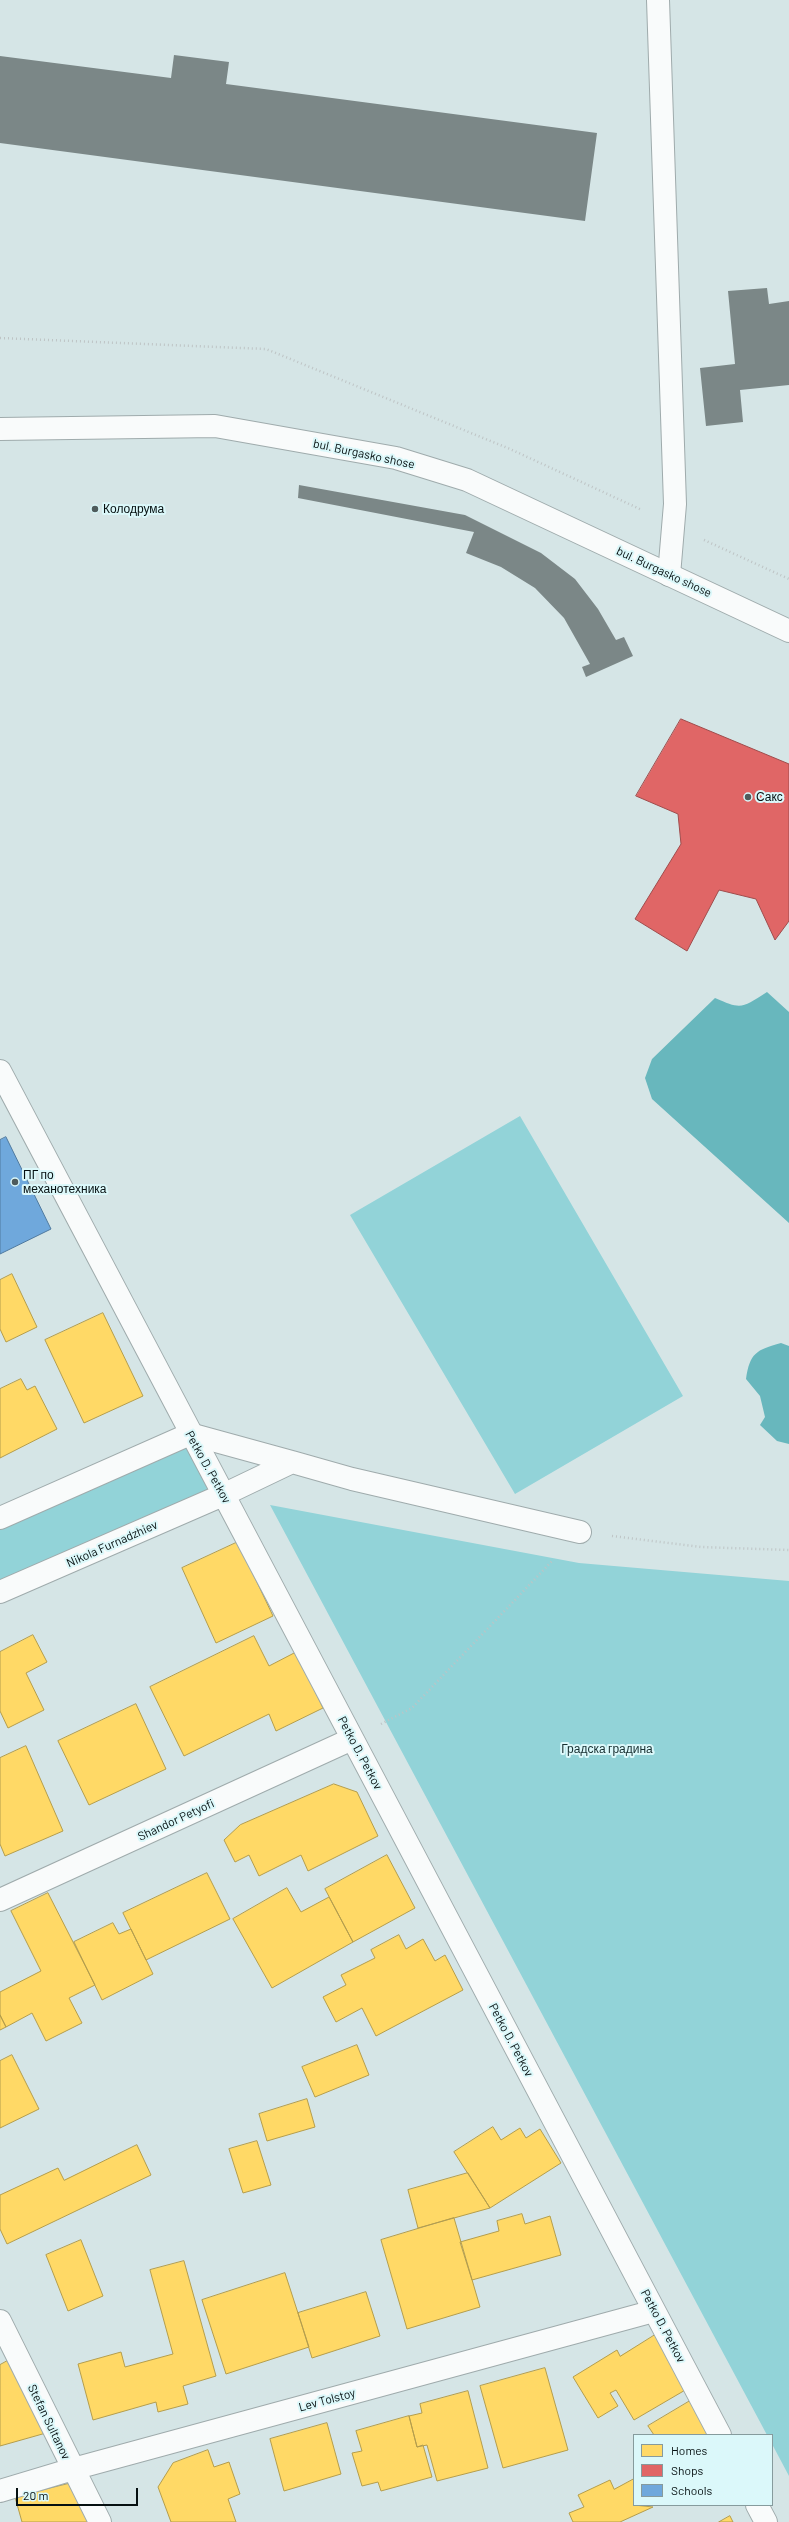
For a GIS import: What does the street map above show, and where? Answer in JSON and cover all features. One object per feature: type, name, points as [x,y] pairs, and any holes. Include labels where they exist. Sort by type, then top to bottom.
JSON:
[{"type":"street","points":[[658,0],[675,504],[669,575]]},
{"type":"street","name":"bul. Burgasko shose","points":[[0,429],[215,426],[396,458],[467,480],[789,631]]},
{"type":"street","name":"Petko D. Petkov","points":[[0,1071],[190,1434],[719,2434]]},
{"type":"street","points":[[0,1518],[190,1434],[352,1479],[580,1532]]},
{"type":"street","name":"Nikola Furnadzhiev","points":[[0,1592],[223,1495],[292,1462]]},
{"type":"street","name":"Shandor Petyofi","points":[[0,1900],[352,1739]]},
{"type":"street","name":"Lev Tolstoy","points":[[0,2491],[72,2469],[654,2311]]},
{"type":"street","name":"Stefan Sultanov","points":[[0,2321],[72,2469],[100,2522]]},
{"type":"street","points":[[758,2506],[766,2522]]},
{"type":"path","points":[[352,1739],[412,1708],[580,1532],[701,1547],[789,1550]]},
{"type":"green space","points":[[520,1116],[683,1396],[515,1494],[350,1215]]},
{"type":"green space","points":[[190,1434],[223,1495],[0,1592],[0,1518]]},
{"type":"green space","name":"Градска градина","points":[[270,1505],[579,1563],[789,1581],[789,2476],[773,2446],[773,2434],[766,2434]]},
{"type":"shaded area","points":[[767,992],[789,1012],[789,1223],[652,1099],[645,1078],[652,1059],[715,998],[737,1006],[742,1006]]},
{"type":"shaded area","points":[[781,1343],[789,1346],[789,1444],[777,1441],[760,1425],[765,1417],[760,1396],[746,1379],[752,1358],[760,1351]]},
{"type":"building: Homes","points":[[12,1274],[37,1327],[6,1342],[0,1329],[0,1280]]},
{"type":"building: Homes","points":[[103,1313],[143,1396],[84,1423],[45,1340]]},
{"type":"building: Homes","points":[[21,1379],[27,1390],[35,1386],[57,1429],[0,1458],[0,1389]]},
{"type":"building: Homes","points":[[238,1542],[273,1616],[216,1643],[182,1568]]},
{"type":"building: Homes","points":[[33,1635],[47,1662],[26,1673],[44,1710],[8,1728],[0,1711],[0,1652]]},
{"type":"building: Homes","points":[[254,1636],[269,1666],[296,1652],[323,1708],[276,1731],[269,1714],[184,1756],[150,1687]]},
{"type":"building: Homes","points":[[136,1704],[166,1769],[89,1805],[58,1741]]},
{"type":"building: Homes","points":[[26,1746],[63,1831],[5,1856],[0,1844],[0,1758]]},
{"type":"building: Homes","points":[[334,1784],[357,1792],[378,1836],[308,1871],[301,1855],[259,1876],[249,1855],[235,1862],[224,1840],[240,1825]]},
{"type":"building: Homes","points":[[387,1855],[415,1908],[353,1942],[325,1889]]},
{"type":"building: Homes","points":[[207,1873],[230,1919],[146,1960],[123,1913]]},
{"type":"building: Homes","points":[[287,1888],[301,1912],[329,1897],[353,1942],[272,1988],[233,1919]]},
{"type":"building: Homes","points":[[48,1893],[95,1985],[69,1998],[82,2023],[46,2041],[32,2013],[6,2027],[0,2015],[0,1992],[41,1971],[11,1911]]},
{"type":"building: Homes","points":[[113,1923],[119,1934],[131,1929],[153,1974],[102,2000],[74,1942]]},
{"type":"building: Homes","points":[[399,1935],[406,1949],[423,1939],[435,1961],[445,1955],[463,1990],[376,2036],[362,2008],[336,2022],[323,1997],[346,1985],[341,1975],[375,1958],[371,1950]]},
{"type":"building: Homes","points":[[0,2015],[6,2027],[0,2030]]},
{"type":"building: Homes","points":[[357,2045],[369,2075],[315,2097],[302,2067]]},
{"type":"building: Homes","points":[[12,2055],[39,2109],[0,2128],[0,2061]]},
{"type":"building: Homes","points":[[307,2099],[315,2127],[267,2141],[259,2114]]},
{"type":"building: Homes","points":[[493,2127],[501,2140],[520,2128],[526,2138],[540,2129],[561,2163],[490,2208],[454,2152]]},
{"type":"building: Homes","points":[[257,2141],[271,2185],[243,2193],[229,2149]]},
{"type":"building: Homes","points":[[137,2145],[151,2175],[7,2244],[0,2229],[0,2195],[58,2168],[64,2180]]},
{"type":"building: Homes","points":[[468,2173],[490,2208],[418,2228],[408,2190]]},
{"type":"building: Homes","points":[[522,2214],[525,2224],[550,2216],[561,2255],[472,2280],[460,2242],[499,2231],[497,2221]]},
{"type":"building: Homes","points":[[454,2218],[480,2307],[407,2329],[381,2240]]},
{"type":"building: Homes","points":[[81,2240],[103,2296],[68,2311],[46,2255]]},
{"type":"building: Homes","points":[[184,2261],[216,2376],[183,2386],[188,2404],[158,2412],[156,2402],[93,2420],[78,2364],[121,2352],[125,2367],[173,2354],[150,2270]]},
{"type":"building: Homes","points":[[285,2273],[309,2347],[226,2374],[202,2300]]},
{"type":"building: Homes","points":[[366,2292],[380,2336],[312,2358],[298,2313]]},
{"type":"building: Homes","points":[[655,2335],[687,2389],[634,2420],[616,2390],[610,2393],[618,2406],[598,2418],[573,2377],[617,2350],[620,2356]]},
{"type":"building: Homes","points":[[11,2359],[46,2433],[0,2446],[0,2365]]},
{"type":"building: Homes","points":[[545,2368],[568,2450],[503,2468],[480,2386]]},
{"type":"building: Homes","points":[[468,2391],[488,2468],[437,2481],[427,2445],[417,2447],[409,2416],[422,2413],[420,2404]]},
{"type":"building: Homes","points":[[690,2401],[709,2434],[653,2434],[648,2426]]},
{"type":"building: Homes","points":[[409,2416],[417,2447],[423,2445],[432,2477],[381,2491],[378,2482],[362,2486],[352,2453],[362,2451],[356,2431]]},
{"type":"building: Homes","points":[[327,2423],[341,2474],[284,2491],[270,2439]]},
{"type":"building: Homes","points":[[208,2450],[214,2467],[229,2462],[240,2494],[228,2499],[236,2522],[171,2522],[158,2487],[173,2463]]},
{"type":"building: Homes","points":[[610,2480],[614,2489],[633,2480],[633,2506],[653,2507],[620,2522],[573,2522],[569,2513],[584,2507],[578,2495]]},
{"type":"building: Homes","points":[[72,2483],[93,2522],[22,2522],[15,2497]]},
{"type":"building: Homes","points":[[730,2516],[733,2522],[719,2522]]},
{"type":"building: Shops","points":[[681,719],[789,764],[789,921],[775,940],[756,899],[719,890],[687,951],[635,919],[681,844],[678,814],[636,796]]},
{"type":"building: Schools","name":"ПГ по механотехника","points":[[6,1137],[51,1229],[0,1254],[0,1140]]},
{"type":"building: Other","points":[[174,55],[229,62],[226,84],[597,133],[585,221],[0,143],[0,56],[171,78]]},
{"type":"building: Other","points":[[767,288],[769,304],[789,301],[789,385],[740,390],[743,422],[706,426],[700,368],[735,364],[728,291]]},
{"type":"building: Other","points":[[299,485],[465,515],[541,553],[575,579],[598,609],[616,640],[624,637],[633,656],[586,677],[582,667],[590,664],[564,618],[535,588],[501,567],[466,553],[474,532],[298,498]]},
{"type":"place","name":"Колодрума","points":[[95,509]]},
{"type":"place","name":"Сакс","points":[[748,797]]},
{"type":"place","name":"ПГ по механотехника","points":[[15,1182]]}]
